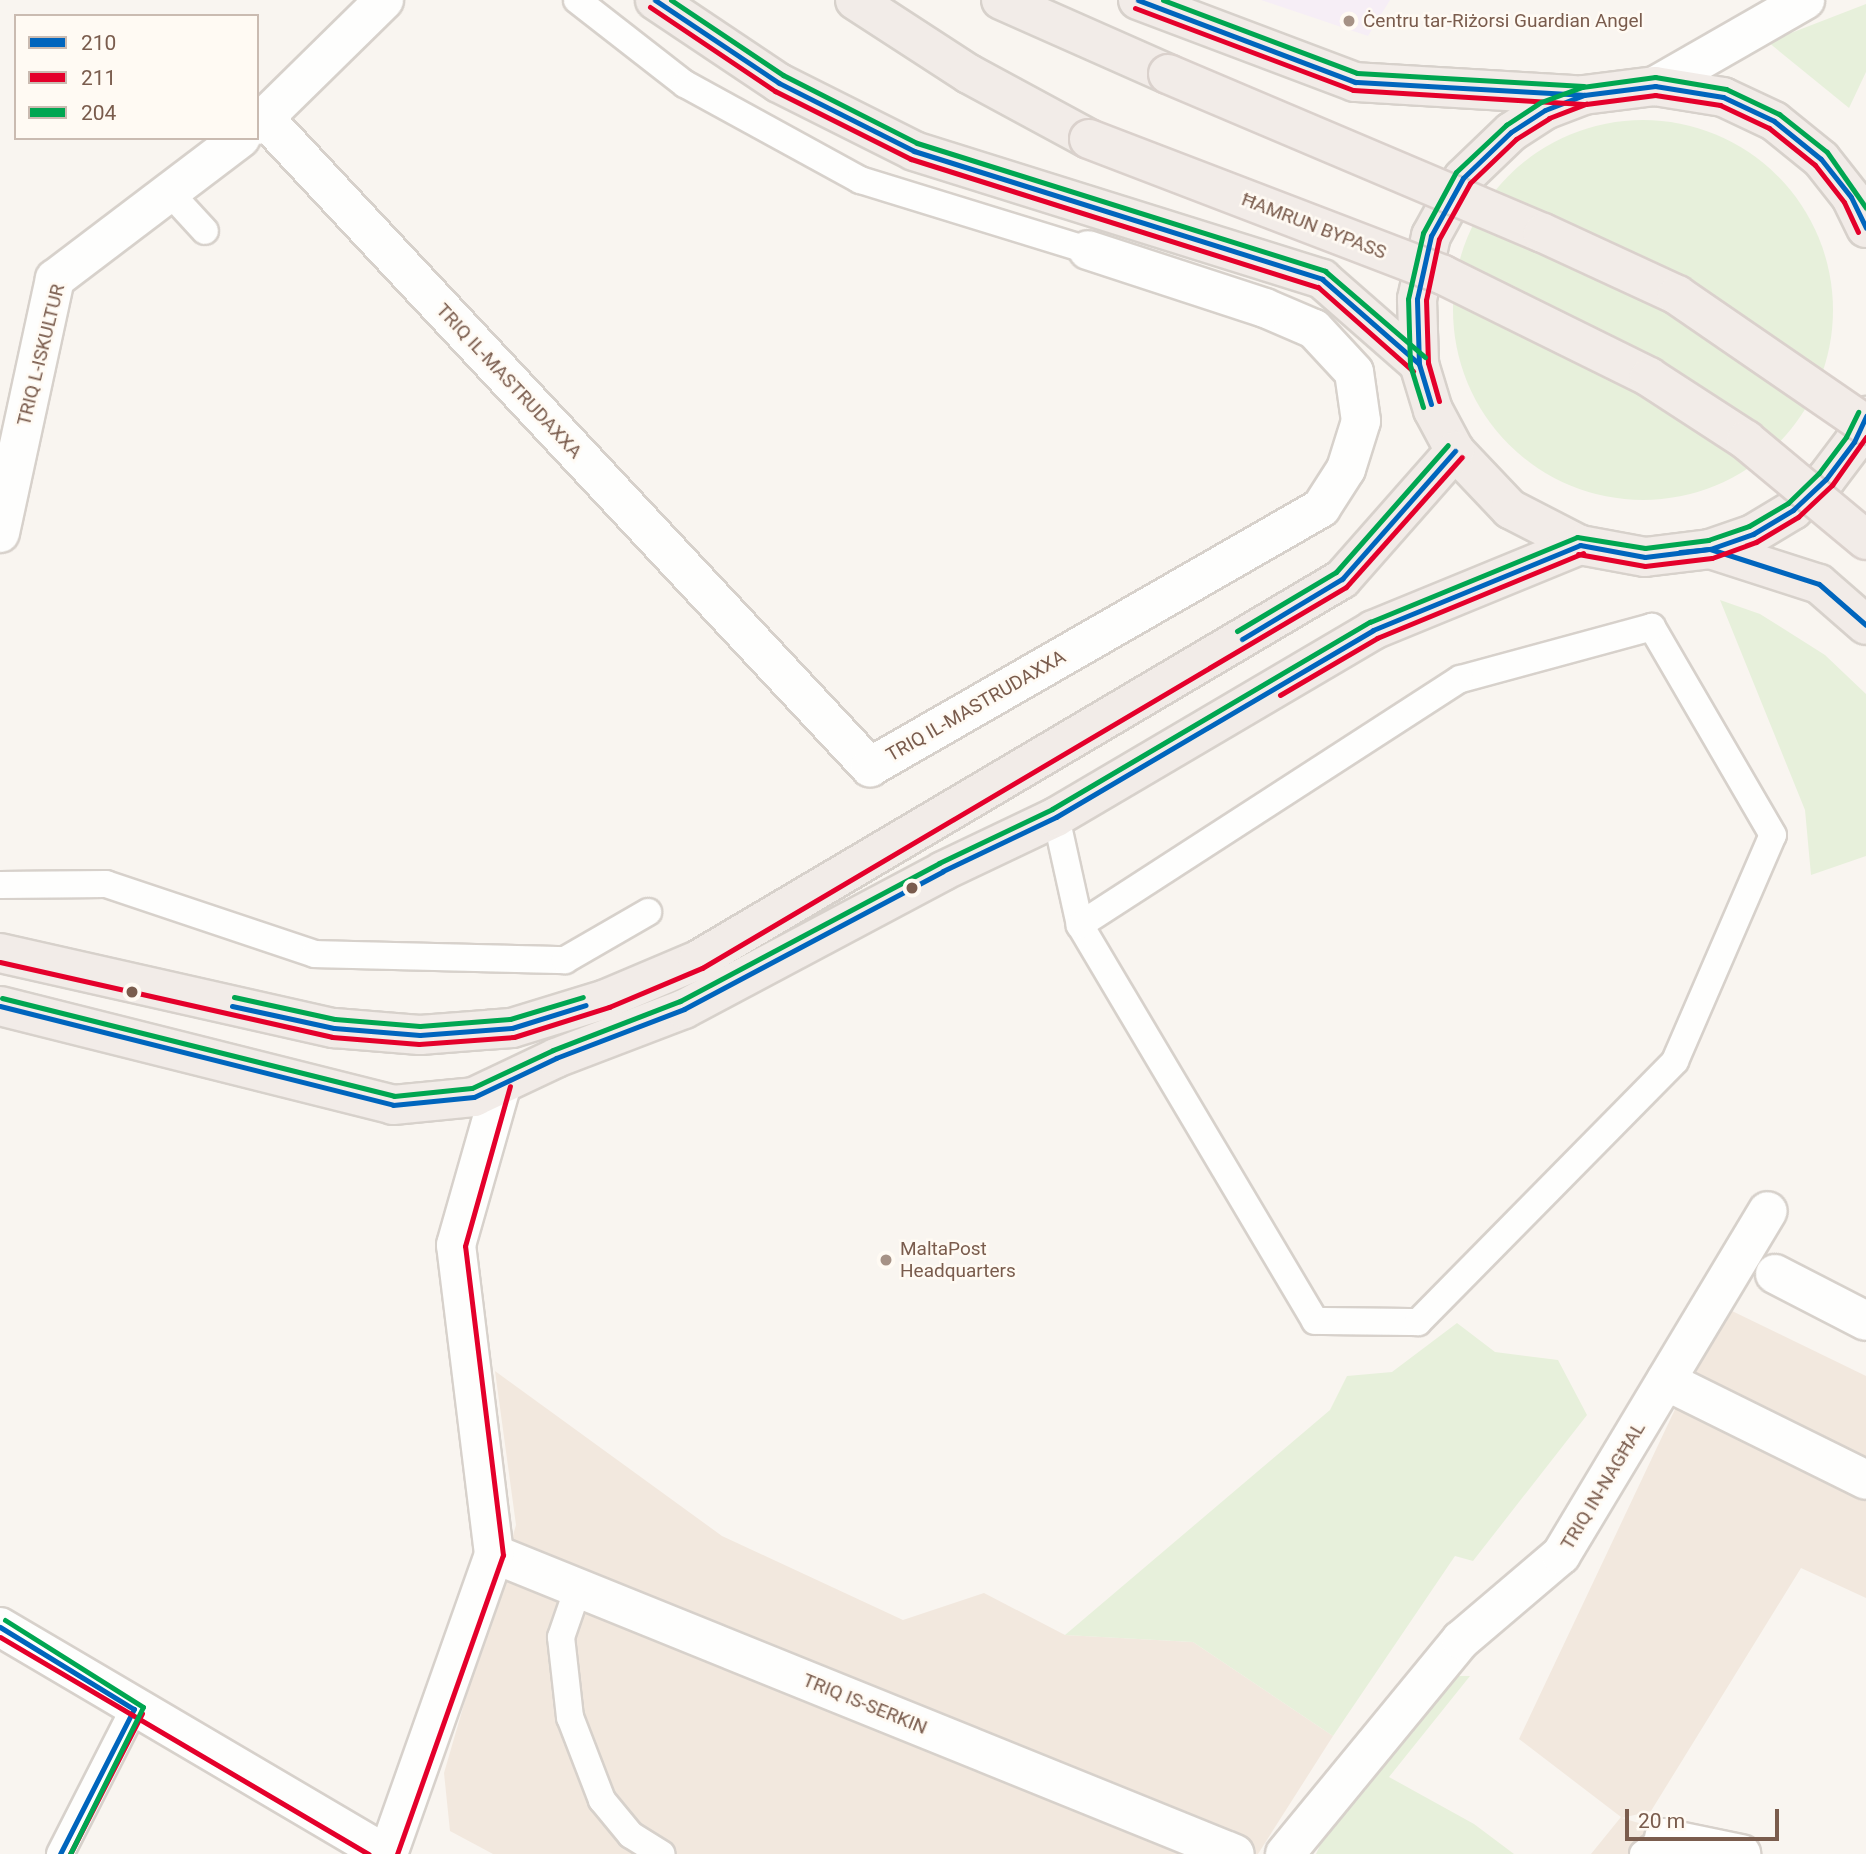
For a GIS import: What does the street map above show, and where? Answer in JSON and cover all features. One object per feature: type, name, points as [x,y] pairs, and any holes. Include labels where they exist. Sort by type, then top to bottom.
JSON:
[{"type":"highway","points":[[656,0],[779,83],[915,151],[1322,279],[1419,364]]},
{"type":"highway","name":"ĦAMRUN BYPASS","points":[[855,0],[969,74],[1089,139],[1443,275],[1649,377],[1746,440],[1866,540]]},
{"type":"highway","points":[[1001,0],[1543,233],[1677,295],[1866,425]]},
{"type":"highway","points":[[1138,0],[1355,82],[1584,95],[1656,86],[1723,97],[1774,121],[1821,159],[1851,197],[1866,228]]},
{"type":"highway","points":[[1584,95],[1545,110],[1511,132],[1463,178],[1431,236],[1417,299],[1419,364],[1433,410],[1455,451],[1510,509],[1580,545],[1645,556],[1710,549],[1753,534],[1793,510],[1826,479],[1854,442],[1866,416]]},
{"type":"highway","points":[[0,953],[346,1029],[420,1035],[512,1028],[606,999],[698,960],[1342,579],[1455,451]]},
{"type":"highway","points":[[0,1006],[393,1105],[474,1097],[556,1058],[684,1009],[943,871],[1056,817],[1373,630],[1580,545]]},
{"type":"highway","points":[[1710,549],[1819,584],[1866,625]]},
{"type":"street","name":"TRIQ L-ISKULTUR","points":[[259,123],[384,0]]},
{"type":"street","points":[[1656,86],[1805,0]]},
{"type":"street","name":"TRIQ IL-MASTRUDAXXA","points":[[259,133],[870,767],[1321,508],[1346,469],[1361,422],[1354,372],[1314,329],[1265,308],[1088,250]]},
{"type":"street","name":"TRIQ L-ISKULTUR","points":[[0,533],[55,279],[171,194],[239,140]]},
{"type":"street","points":[[0,1627],[134,1709],[387,1854],[494,1554],[456,1245],[502,1084]]},
{"type":"street","name":"TRIQ IN-NAGĦAL","points":[[1285,1854],[1461,1640],[1562,1555],[1768,1211]]},
{"type":"street","points":[[1775,1274],[1866,1321]]},
{"type":"street","points":[[1667,1381],[1866,1480]]},
{"type":"street","name":"TRIQ IS-SERKIN","points":[[494,1554],[1235,1854]]},
{"type":"street","points":[[1654,1846],[1741,1854]]},
{"type":"lane","points":[[577,0],[685,84],[860,180],[1088,250]]},
{"type":"lane","points":[[171,194],[205,231]]},
{"type":"lane","points":[[1056,817],[1080,925],[1315,1321],[1418,1322],[1675,1061],[1773,835],[1652,627],[1460,679],[1080,925]]},
{"type":"lane","points":[[0,885],[106,884],[315,954],[565,960],[648,912]]},
{"type":"lane","points":[[578,1588],[561,1637],[570,1717],[602,1800],[631,1835],[661,1854]]},
{"type":"lane","points":[[60,1854],[134,1709]]},
{"type":"shaded area","name":"Ċentru tar-Riżorsi Guardian Angel","points":[[1261,0],[1390,0],[1368,36]]},
{"type":"shaded area","points":[[1730,1310],[1866,1376],[1866,1465],[1691,1378]]},
{"type":"shaded area","points":[[495,1371],[722,1536],[903,1620],[984,1593],[1065,1635],[1193,1642],[1333,1736],[1258,1854],[493,1854],[450,1831],[444,1773],[516,1525]]},
{"type":"shaded area","points":[[1678,1403],[1866,1499],[1866,1598],[1801,1568],[1651,1811],[1622,1818],[1743,1854],[1591,1854],[1621,1817],[1519,1739]]},
{"type":"green space","points":[[1866,4],[1866,72],[1849,108],[1768,42]]},
{"type":"green space","points":[[1643,120],[1680,123],[1716,134],[1764,163],[1790,189],[1819,237],[1830,273],[1833,310],[1830,347],[1819,383],[1790,431],[1764,457],[1716,486],[1680,497],[1643,500],[1606,497],[1570,486],[1522,457],[1496,431],[1467,383],[1456,347],[1453,310],[1456,273],[1467,237],[1496,189],[1522,163],[1570,134],[1606,123]]},
{"type":"green space","points":[[1720,600],[1760,614],[1825,655],[1866,694],[1866,856],[1811,875],[1805,810]]},
{"type":"green space","points":[[1457,1323],[1495,1352],[1558,1360],[1587,1415],[1473,1561],[1455,1556],[1333,1736],[1193,1642],[1065,1635],[1330,1410],[1347,1376],[1392,1372]]},
{"type":"green space","points":[[1449,1676],[1470,1676],[1389,1777],[1474,1824],[1514,1854],[1316,1854],[1341,1800]]},
{"type":"transit line","name":"210","points":[[655,0],[779,83],[914,151],[1322,279],[1419,364]]},
{"type":"transit line","name":"204","points":[[671,0],[783,75],[917,143],[1325,271],[1425,357]]},
{"type":"transit line","name":"210","points":[[1138,0],[1355,82],[1584,95]]},
{"type":"transit line","name":"204","points":[[1163,0],[1357,73],[1584,86]]},
{"type":"transit line","name":"211","points":[[650,7],[775,91],[911,159],[1318,287],[1413,371]]},
{"type":"transit line","name":"211","points":[[1135,8],[1353,90],[1584,104]]},
{"type":"transit line","name":"204","points":[[1423,407],[1410,365],[1408,299],[1423,233],[1456,172],[1506,125],[1541,102],[1582,87],[1655,77],[1726,89],[1779,114],[1827,152],[1866,208]]},
{"type":"transit line","name":"210","points":[[1431,404],[1419,364],[1417,299],[1431,236],[1463,178],[1511,132],[1545,110],[1584,95],[1655,86],[1723,97],[1774,121],[1821,159],[1851,197],[1866,228]]},
{"type":"transit line","name":"211","points":[[1439,401],[1428,363],[1426,300],[1439,239],[1470,183],[1516,139],[1549,118],[1586,104],[1655,95],[1720,105],[1769,128],[1815,165],[1844,202],[1858,232]]},
{"type":"transit line","name":"204","points":[[2,998],[394,1096],[472,1088],[553,1050],[680,1001],[939,863],[1052,809],[1370,622],[1577,537],[1645,548],[1708,540],[1749,526],[1788,503],[1819,473],[1846,437],[1858,412]]},
{"type":"transit line","name":"210","points":[[1580,545],[1645,557],[1710,549],[1753,534],[1793,510],[1826,479],[1854,442],[1866,416]]},
{"type":"transit line","name":"211","points":[[1578,554],[1645,566],[1712,558],[1756,542],[1798,517],[1832,485],[1866,437]]},
{"type":"transit line","name":"204","points":[[1237,631],[1336,572],[1448,445]]},
{"type":"transit line","name":"210","points":[[1242,639],[1342,579],[1455,451]]},
{"type":"transit line","name":"211","points":[[0,962],[332,1037],[419,1044],[514,1037],[609,1007],[702,968],[1346,587],[1462,457]]},
{"type":"transit line","name":"210","points":[[0,1006],[393,1105],[474,1097],[556,1058],[684,1009],[943,871],[1056,817],[1373,630],[1580,545]]},
{"type":"transit line","name":"210","points":[[1680,552],[1710,549],[1819,584],[1866,625]]},
{"type":"transit line","name":"211","points":[[1280,695],[1377,638],[1583,553]]},
{"type":"transit line","name":"204","points":[[234,997],[335,1019],[420,1026],[510,1019],[583,997]]},
{"type":"transit line","name":"210","points":[[232,1006],[334,1028],[420,1035],[512,1028],[586,1005]]},
{"type":"transit line","name":"211","points":[[397,1854],[503,1555],[465,1246],[510,1086]]},
{"type":"transit line","name":"204","points":[[5,1620],[143,1707],[70,1854]]},
{"type":"transit line","name":"210","points":[[0,1627],[134,1709]]},
{"type":"transit line","name":"211","points":[[0,1637],[369,1854]]},
{"type":"transit line","name":"210","points":[[60,1854],[134,1709]]},
{"type":"transit line","name":"211","points":[[70,1854],[142,1713]]},
{"type":"place","name":"Ċentru tar-Riżorsi Guardian Angel","points":[[1349,21]]},
{"type":"place","name":"MaltaPost Headquarters","points":[[886,1260]]}]
